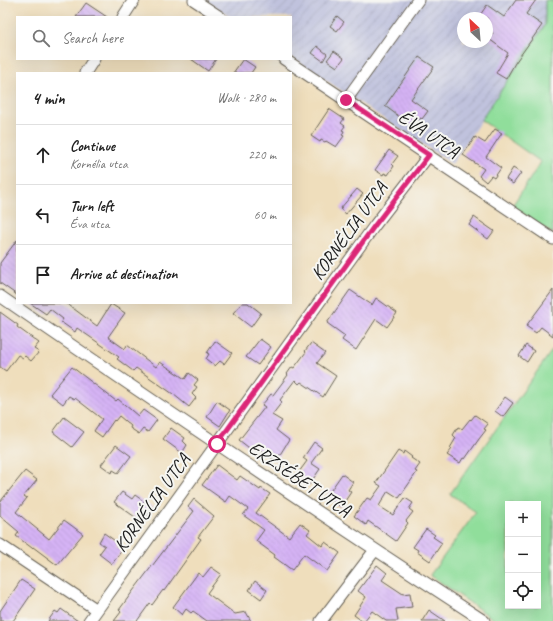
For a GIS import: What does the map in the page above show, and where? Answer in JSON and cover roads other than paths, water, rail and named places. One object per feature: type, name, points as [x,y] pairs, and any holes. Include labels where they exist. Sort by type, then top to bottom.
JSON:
[{"type":"street","points":[[124,16],[134,0]]},
{"type":"street","points":[[194,0],[218,16]]},
{"type":"street","points":[[346,100],[418,0]]},
{"type":"street","points":[[86,72],[93,60]]},
{"type":"street","name":"ÉVA UTCA","points":[[286,60],[553,239]]},
{"type":"street","name":"KORNÉLIA UTCA","points":[[89,621],[375,225],[429,155]]},
{"type":"street","name":"ERZSÉBET UTCA","points":[[0,296],[217,444],[484,621]]},
{"type":"street","points":[[0,545],[97,610]]},
{"type":"street","points":[[321,621],[375,550]]}]
